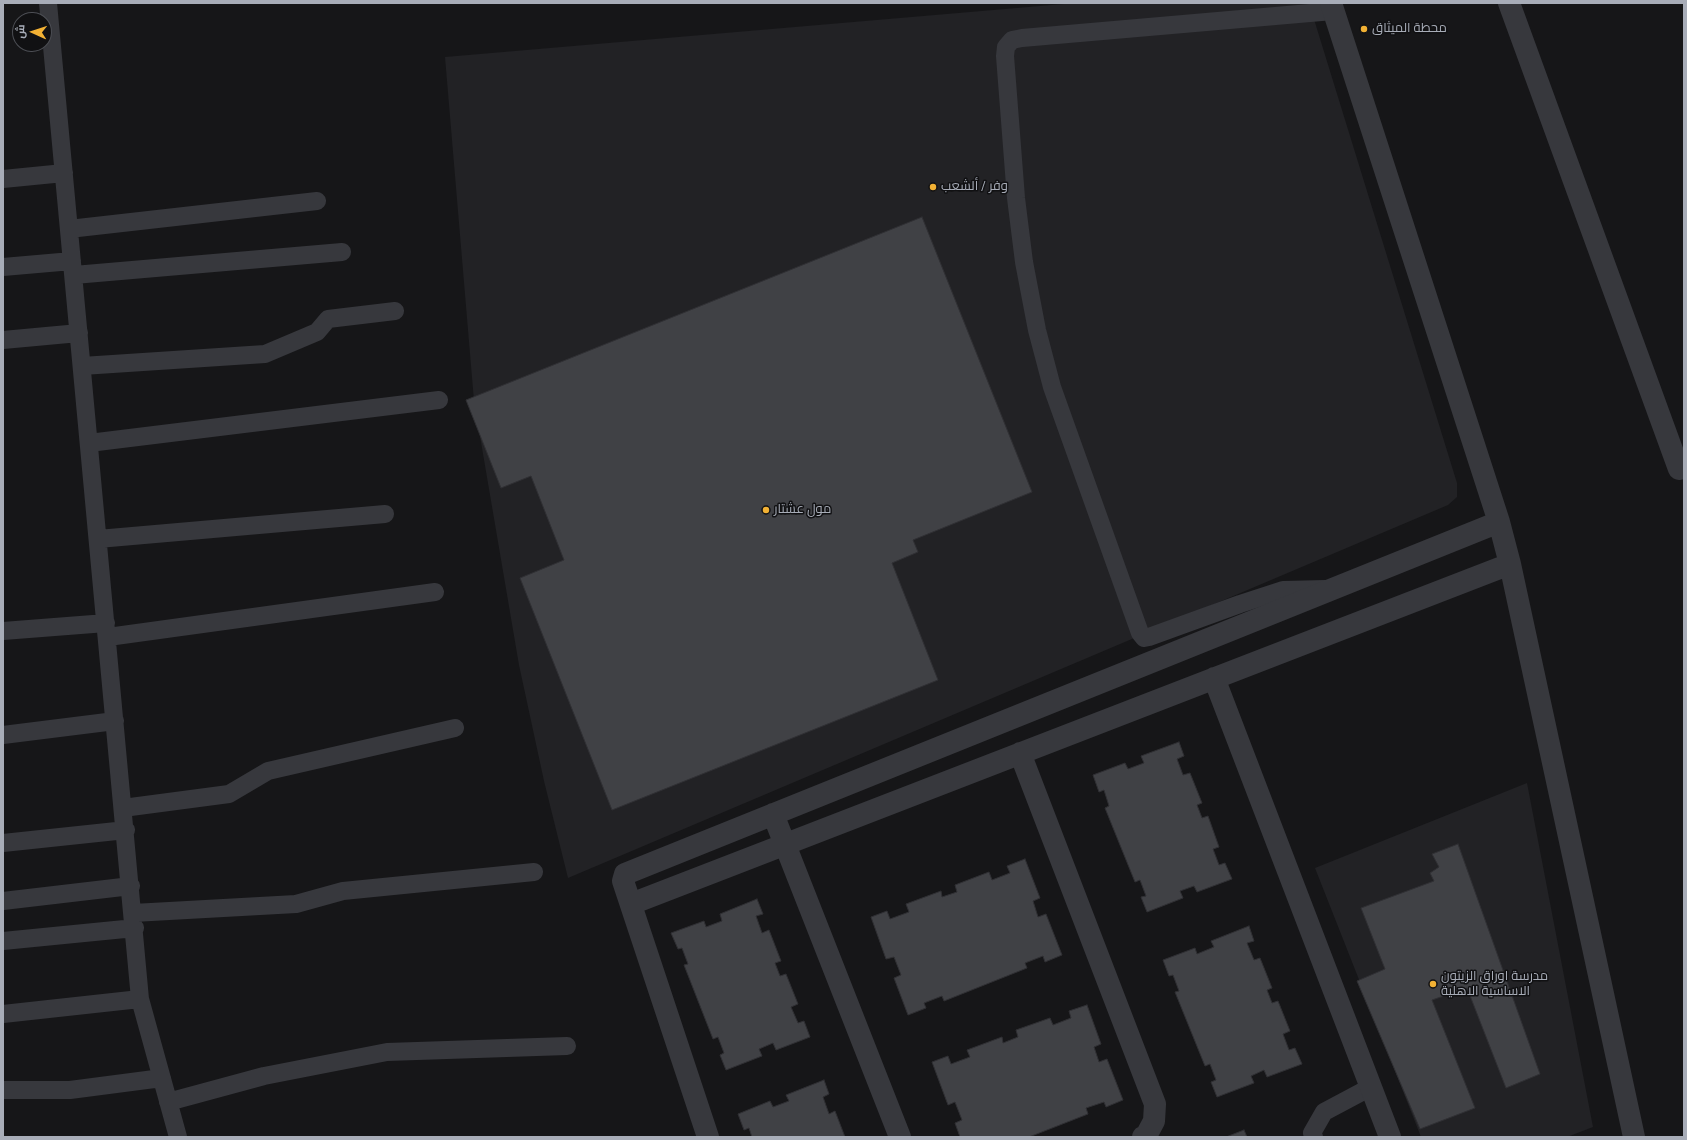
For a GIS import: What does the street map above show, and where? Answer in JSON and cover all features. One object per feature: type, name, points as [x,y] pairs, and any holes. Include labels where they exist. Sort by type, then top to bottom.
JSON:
[{"type":"street","points":[[1509,3],[1679,469],[1684,468]]},
{"type":"street","points":[[1332,7],[1499,522],[1510,564],[1634,1137]]},
{"type":"street","points":[[708,1137],[623,881],[625,874],[1499,522]]},
{"type":"street","points":[[631,904],[1510,564]]},
{"type":"street","points":[[1214,678],[1390,1137]]},
{"type":"street","points":[[1020,753],[1155,1104],[1154,1121],[1146,1136],[1143,1137]]},
{"type":"street","points":[[773,814],[900,1137]]},
{"type":"lane","points":[[48,3],[126,830],[140,999],[178,1137]]},
{"type":"lane","points":[[1332,7],[1022,38],[1012,40],[1006,47],[1005,56],[1021,241],[1037,330],[1052,387],[1140,633],[1144,638],[1149,637],[1283,590],[1333,589]]},
{"type":"lane","points":[[3,179],[64,173]]},
{"type":"lane","points":[[69,230],[317,201]]},
{"type":"lane","points":[[3,267],[73,268],[342,252]]},
{"type":"lane","points":[[82,366],[265,354],[317,332],[328,319],[395,311]]},
{"type":"lane","points":[[3,340],[79,332]]},
{"type":"lane","points":[[89,443],[439,400]]},
{"type":"lane","points":[[98,539],[385,514]]},
{"type":"lane","points":[[3,631],[107,630],[435,592]]},
{"type":"lane","points":[[3,735],[115,721]]},
{"type":"lane","points":[[123,808],[229,794],[268,771],[455,728]]},
{"type":"lane","points":[[3,843],[126,830]]},
{"type":"lane","points":[[3,941],[134,921],[296,904],[343,891],[534,872]]},
{"type":"lane","points":[[3,901],[130,886]]},
{"type":"lane","points":[[3,1014],[140,999]]},
{"type":"lane","points":[[168,1102],[264,1076],[387,1052],[567,1046]]},
{"type":"lane","points":[[3,1090],[70,1090],[162,1078]]},
{"type":"lane","points":[[1314,1137],[1312,1133],[1324,1112],[1371,1087]]},
{"type":"shaded area","points":[[1075,3],[1309,3],[1457,483],[1457,497],[1448,505],[568,878],[544,781],[519,665],[474,401],[445,57]]},
{"type":"shaded area","points":[[1527,783],[1593,1127],[1567,1137],[1421,1137],[1315,868]]},
{"type":"building","name":"مول عشتار","points":[[922,217],[1032,492],[913,540],[918,552],[892,563],[938,680],[612,810],[520,578],[564,560],[531,476],[501,488],[466,400]]},
{"type":"building","points":[[1179,742],[1184,756],[1177,759],[1183,775],[1190,773],[1202,803],[1197,805],[1202,818],[1208,816],[1219,847],[1213,849],[1219,865],[1225,863],[1232,879],[1197,892],[1194,886],[1180,891],[1183,898],[1147,912],[1141,897],[1146,896],[1140,880],[1135,882],[1105,808],[1109,806],[1104,790],[1099,792],[1093,775],[1125,763],[1128,769],[1144,763],[1141,756]]},
{"type":"building","name":"مدرسة اوراق الزيتون الاساسية الاهلية","points":[[1458,844],[1540,1074],[1506,1088],[1467,988],[1432,1000],[1475,1108],[1420,1129],[1357,981],[1385,969],[1361,908],[1434,881],[1430,873],[1439,867],[1432,854]]},
{"type":"building","points":[[1025,859],[1040,898],[1033,901],[1038,917],[1046,914],[1062,955],[1045,962],[1043,956],[1025,963],[1027,968],[944,1001],[942,996],[924,1003],[926,1008],[908,1015],[894,978],[901,975],[894,957],[886,959],[871,917],[887,911],[890,919],[909,912],[906,904],[941,891],[942,897],[957,892],[955,885],[989,872],[992,880],[1010,873],[1007,866]]},
{"type":"building","points":[[757,899],[763,914],[756,916],[762,933],[769,930],[781,961],[775,963],[780,976],[786,974],[798,1004],[791,1007],[798,1023],[804,1021],[810,1037],[776,1050],[773,1043],[759,1049],[762,1056],[726,1070],[720,1055],[724,1053],[718,1037],[713,1039],[684,965],[688,964],[682,948],[678,949],[671,933],[704,921],[706,927],[722,921],[720,914]]},
{"type":"building","points":[[1249,926],[1254,941],[1247,943],[1254,960],[1260,958],[1272,988],[1267,990],[1272,1003],[1278,1001],[1290,1031],[1283,1034],[1289,1050],[1295,1048],[1302,1064],[1267,1077],[1264,1070],[1251,1076],[1254,1083],[1217,1097],[1211,1082],[1216,1080],[1210,1064],[1205,1066],[1175,992],[1179,991],[1173,975],[1169,976],[1163,960],[1195,948],[1197,954],[1214,947],[1211,941]]},
{"type":"building","points":[[1087,1005],[1101,1044],[1094,1047],[1099,1062],[1107,1059],[1123,1100],[1106,1107],[1104,1102],[1086,1108],[1088,1114],[1029,1137],[960,1137],[955,1123],[962,1120],[955,1102],[948,1105],[932,1062],[948,1056],[951,1064],[970,1057],[967,1050],[1002,1037],[1003,1043],[1018,1037],[1016,1030],[1050,1018],[1053,1025],[1071,1018],[1069,1011]]},
{"type":"building","points":[[824,1080],[829,1094],[823,1097],[829,1114],[835,1111],[845,1137],[752,1137],[749,1128],[744,1130],[738,1114],[770,1101],[773,1107],[789,1101],[786,1095]]},
{"type":"building","points":[[1244,1130],[1247,1137],[1226,1137]]},
{"type":"place","name":"محطة الميثاق","points":[[1364,29]]},
{"type":"place","name":"وفر / ألشعب","points":[[933,187]]},
{"type":"place","name":"مول عشتار","points":[[766,510]]},
{"type":"place","name":"مدرسة اوراق الزيتون الاساسية الاهلية","points":[[1433,984]]}]
